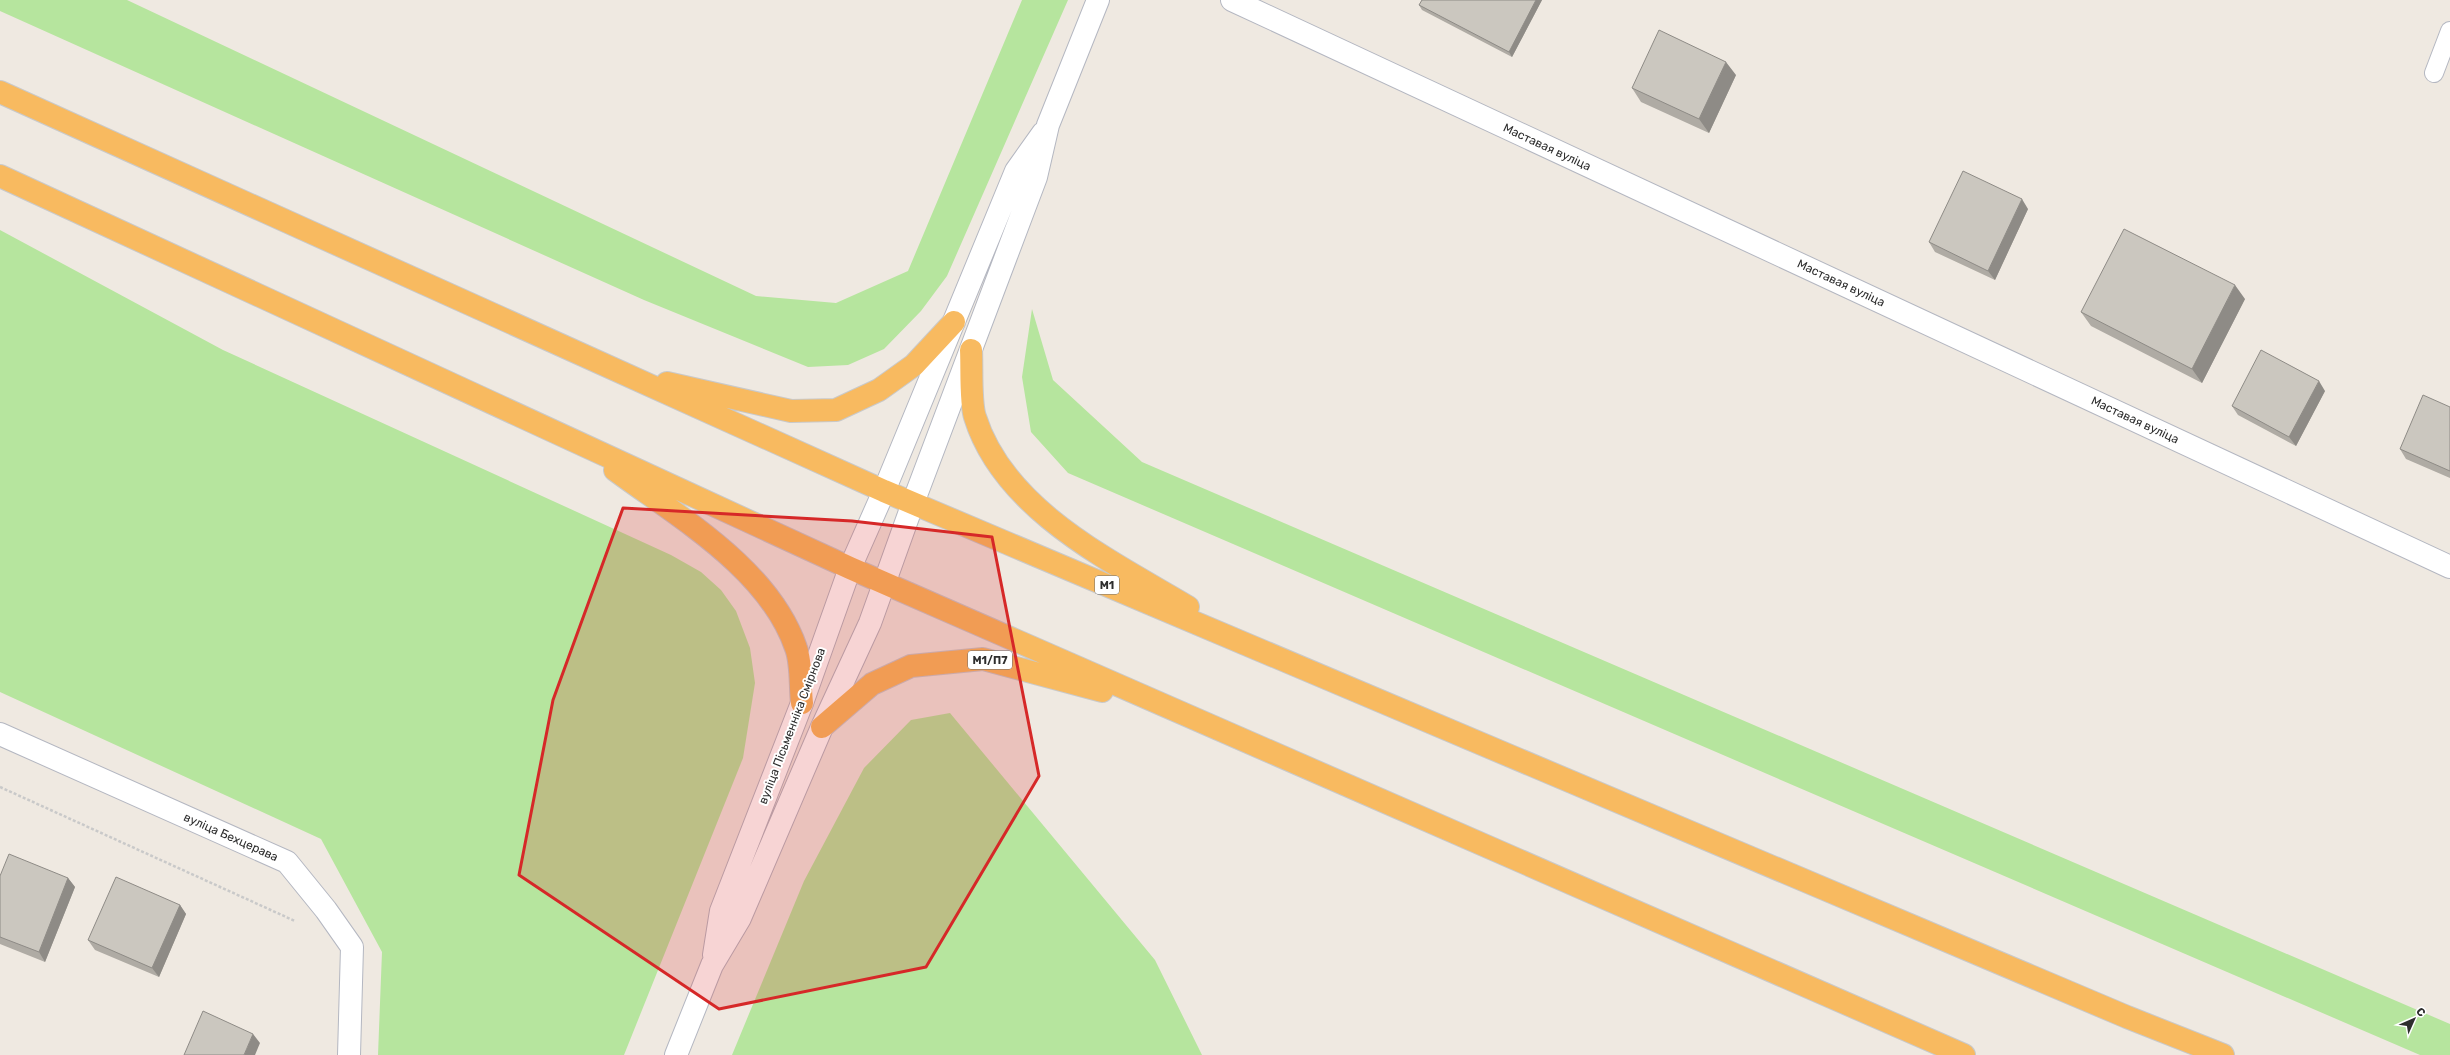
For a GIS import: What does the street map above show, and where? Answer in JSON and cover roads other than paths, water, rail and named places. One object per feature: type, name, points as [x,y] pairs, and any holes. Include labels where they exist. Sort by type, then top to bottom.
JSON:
[{"type":"highway","name":"М1","points":[[0,92],[913,504],[1260,649],[2119,1014],[2224,1055]]},
{"type":"highway","points":[[0,176],[850,568],[1964,1055]]},
{"type":"highway","points":[[620,372],[790,411],[836,410],[879,390],[914,365],[954,322]]},
{"type":"highway","points":[[971,350],[974,416],[997,464],[1030,502],[1086,546],[1260,649]]},
{"type":"highway","name":"М1/П7","points":[[581,444],[731,556],[775,603],[797,649],[802,703]]},
{"type":"highway","name":"М1/П7","points":[[822,727],[872,684],[909,666],[983,659],[1172,710]]},
{"type":"street","points":[[1048,125],[1098,0]]},
{"type":"street","name":"Маставая вуліца","points":[[1232,0],[2450,567]]},
{"type":"street","name":"вуліца Пісьменніка Смірнова","points":[[712,965],[721,911],[802,703],[850,568],[884,491],[1016,171],[1048,125]]},
{"type":"street","name":"вуліца Пісьменніка Смірнова","points":[[676,1055],[712,965],[740,918],[822,727],[870,622],[883,582],[1036,177],[1048,125]]},
{"type":"street","name":"вуліца Бехцерава","points":[[0,734],[287,862],[326,910],[352,947],[349,1055]]},
{"type":"lane","points":[[2434,73],[2450,31]]}]
